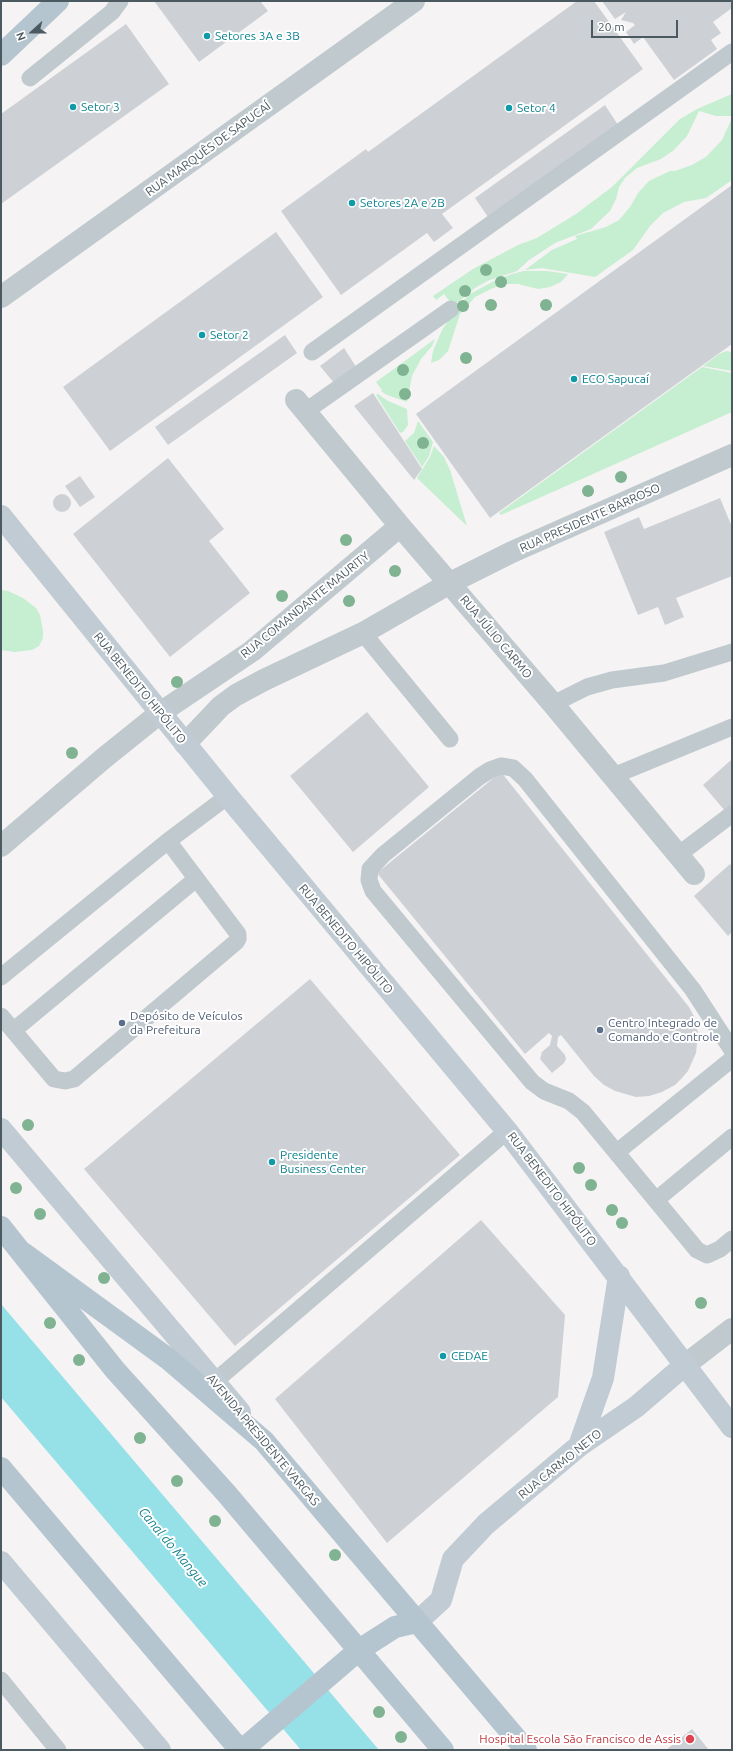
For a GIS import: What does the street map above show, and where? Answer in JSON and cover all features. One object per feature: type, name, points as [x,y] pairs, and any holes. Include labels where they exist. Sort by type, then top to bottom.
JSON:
[{"type":"main road","points":[[1,55],[58,1]]},
{"type":"main road","points":[[1,1227],[115,1370],[226,1493],[443,1750]]},
{"type":"main road","points":[[23,1253],[167,1358],[264,1441]]},
{"type":"main road","name":"AVENIDA PRESIDENTE VARGAS","points":[[264,1441],[526,1750]]},
{"type":"main road","points":[[1,1468],[241,1750],[271,1726],[358,1650],[395,1627],[417,1622]]},
{"type":"street","name":"RUA MARQUÊS DE SAPUCAÍ","points":[[1,297],[414,1]]},
{"type":"street","name":"RUA JÚLIO CARMO","points":[[301,406],[400,526],[553,704],[694,874]]},
{"type":"street","name":"RUA PRESIDENTE BARROSO","points":[[450,583],[512,552],[732,455]]},
{"type":"street","name":"RUA BENEDITO HIPÓLITO","points":[[4,525],[353,948],[507,1131],[619,1276],[732,1427]]},
{"type":"street","name":"RUA COMANDANTE MAURITY","points":[[1,846],[104,758],[160,713],[252,651],[400,526]]},
{"type":"street","points":[[186,744],[221,706],[236,695],[264,680],[363,634],[450,583]]},
{"type":"street","name":"AVENIDA PRESIDENTE VARGAS","points":[[1,1130],[264,1441]]},
{"type":"street","points":[[579,1446],[603,1378],[619,1276]]},
{"type":"street","name":"RUA CARMO NETO","points":[[417,1622],[441,1600],[453,1559],[486,1524],[579,1446],[636,1407],[685,1365],[732,1329]]},
{"type":"street","points":[[1,1562],[160,1750]]},
{"type":"lane","points":[[30,78],[112,12],[120,1]]},
{"type":"lane","points":[[312,352],[732,52]]},
{"type":"lane","points":[[301,406],[451,309]]},
{"type":"lane","points":[[363,634],[450,739]]},
{"type":"lane","points":[[553,704],[587,687],[599,683],[664,672],[732,652]]},
{"type":"lane","points":[[613,776],[732,727]]},
{"type":"lane","points":[[732,1050],[693,990],[525,779],[513,768],[502,766],[490,770],[478,777],[383,854],[370,869],[369,880],[373,891],[532,1082],[544,1091],[569,1101],[583,1112],[697,1250],[707,1255],[720,1249],[732,1239]]},
{"type":"lane","points":[[1,977],[168,842],[228,796]]},
{"type":"lane","points":[[678,855],[732,814]]},
{"type":"lane","points":[[1,1016],[54,1079],[65,1081],[74,1078],[238,939],[238,934],[168,842]]},
{"type":"lane","points":[[14,1030],[196,880]]},
{"type":"lane","points":[[617,1152],[732,1059]]},
{"type":"lane","points":[[214,1382],[507,1131]]},
{"type":"lane","points":[[656,1200],[732,1137]]},
{"type":"lane","points":[[1,1680],[58,1750]]},
{"type":"green space","points":[[732,94],[732,116],[716,116],[699,111],[687,136],[674,150],[661,159],[637,168],[625,178],[619,187],[616,199],[610,211],[591,229],[555,243],[529,260],[517,271],[487,281],[475,288],[453,306],[444,294],[436,300],[433,296],[473,269],[518,245],[537,238],[576,214],[612,187],[680,119],[697,109]]},
{"type":"green space","points":[[732,118],[732,180],[706,198],[684,202],[663,213],[650,226],[633,250],[595,277],[542,268],[525,270],[552,250],[577,239],[575,236],[606,227],[619,220],[630,207],[638,193],[649,181],[670,171],[675,171],[692,165],[706,157],[722,140]]},
{"type":"green space","points":[[524,271],[547,271],[568,274],[561,282],[550,287],[538,289],[518,284],[507,284],[493,288],[475,297],[460,314],[448,351],[439,360],[431,363],[433,351],[442,330],[460,304],[470,294],[496,280]]},
{"type":"green space","points":[[435,339],[432,346],[421,359],[412,376],[407,402],[387,395],[381,391],[382,390],[376,382]]},
{"type":"green space","points":[[726,351],[732,352],[732,371],[703,366],[719,354]]},
{"type":"green space","points":[[702,367],[732,373],[732,412],[501,515],[499,513]]},
{"type":"green space","points":[[378,394],[388,401],[407,409],[408,425],[403,432],[400,433],[376,395]]},
{"type":"green space","points":[[418,421],[433,442],[429,456],[422,467],[405,441],[414,433]]},
{"type":"green space","points":[[434,446],[444,457],[450,470],[467,526],[417,478],[430,457]]},
{"type":"green space","points":[[1,590],[8,591],[23,598],[36,608],[40,615],[43,631],[43,638],[39,646],[32,650],[15,652],[1,650]]},
{"type":"water","name":"Canal do Mangue","points":[[1,1304],[379,1750],[301,1750],[1,1397]]},
{"type":"building","name":"Setores 3A e 3B","points":[[154,1],[260,1],[268,11],[199,62]]},
{"type":"building","name":"Setor 4","points":[[577,1],[594,1],[643,69],[442,214],[453,228],[434,242],[427,233],[341,295],[281,211],[366,149],[368,152]]},
{"type":"building","points":[[602,1],[732,1],[732,8],[713,22],[721,33],[711,40],[717,49],[674,80],[643,37],[634,44],[626,32],[635,25],[633,23],[621,20],[626,12],[615,19]]},
{"type":"building","name":"Setor 3","points":[[126,24],[169,84],[1,204],[1,114]]},
{"type":"building","points":[[605,105],[618,125],[488,217],[475,198]]},
{"type":"building","name":"ECO Sapucaí","points":[[732,185],[732,344],[490,518],[416,414]]},
{"type":"building","name":"Setor 2","points":[[276,232],[323,297],[110,451],[63,387]]},
{"type":"building","points":[[285,335],[297,353],[168,445],[155,427]]},
{"type":"building","points":[[344,348],[360,373],[339,389],[320,366]]},
{"type":"building","points":[[373,393],[422,469],[414,480],[354,406]]},
{"type":"building","points":[[168,458],[224,529],[209,541],[250,593],[170,657],[73,534]]},
{"type":"building","points":[[80,476],[95,497],[80,507],[65,486]]},
{"type":"building","points":[[62,494],[68,497],[71,503],[68,509],[62,512],[56,509],[53,503],[56,497]]},
{"type":"building","points":[[720,498],[732,527],[732,576],[676,598],[684,617],[665,625],[658,607],[638,615],[604,532],[639,517],[644,529]]},
{"type":"building","points":[[367,712],[429,787],[353,852],[290,776]]},
{"type":"building","points":[[731,760],[732,806],[726,812],[703,785]]},
{"type":"building","points":[[501,772],[689,1007],[695,1018],[698,1033],[696,1053],[688,1071],[675,1085],[662,1092],[649,1096],[636,1097],[615,1091],[604,1085],[594,1076],[561,1035],[558,1037],[557,1046],[565,1055],[566,1059],[564,1063],[552,1073],[540,1059],[542,1052],[550,1045],[552,1036],[549,1033],[525,1054],[377,873]]},
{"type":"building","points":[[730,864],[732,867],[732,932],[728,936],[694,896]]},
{"type":"building","name":"Presidente Business Center","points":[[310,979],[460,1155],[235,1346],[84,1169]]},
{"type":"building","name":"CEDAE","points":[[481,1220],[565,1315],[558,1397],[387,1543],[275,1399]]},
{"type":"building","name":"Hospital Escola São Francisco de Assis","points":[[692,1729],[709,1750],[666,1750]]},
{"type":"place","name":"Setores 3A e 3B","points":[[207,36]]},
{"type":"place","name":"Setor 3","points":[[73,107]]},
{"type":"place","name":"Setor 4","points":[[509,108]]},
{"type":"place","name":"Setores 2A e 2B","points":[[352,203]]},
{"type":"place","name":"Setor 2","points":[[202,335]]},
{"type":"place","name":"ECO Sapucaí","points":[[574,379]]},
{"type":"place","name":"Depósito de Veículos da Prefeitura","points":[[122,1023]]},
{"type":"place","name":"Centro Integrado de Comando e Controle","points":[[600,1030]]},
{"type":"place","name":"Presidente Business Center","points":[[272,1162]]},
{"type":"place","name":"CEDAE","points":[[443,1356]]},
{"type":"place","name":"Hospital Escola São Francisco de Assis","points":[[690,1739]]}]
